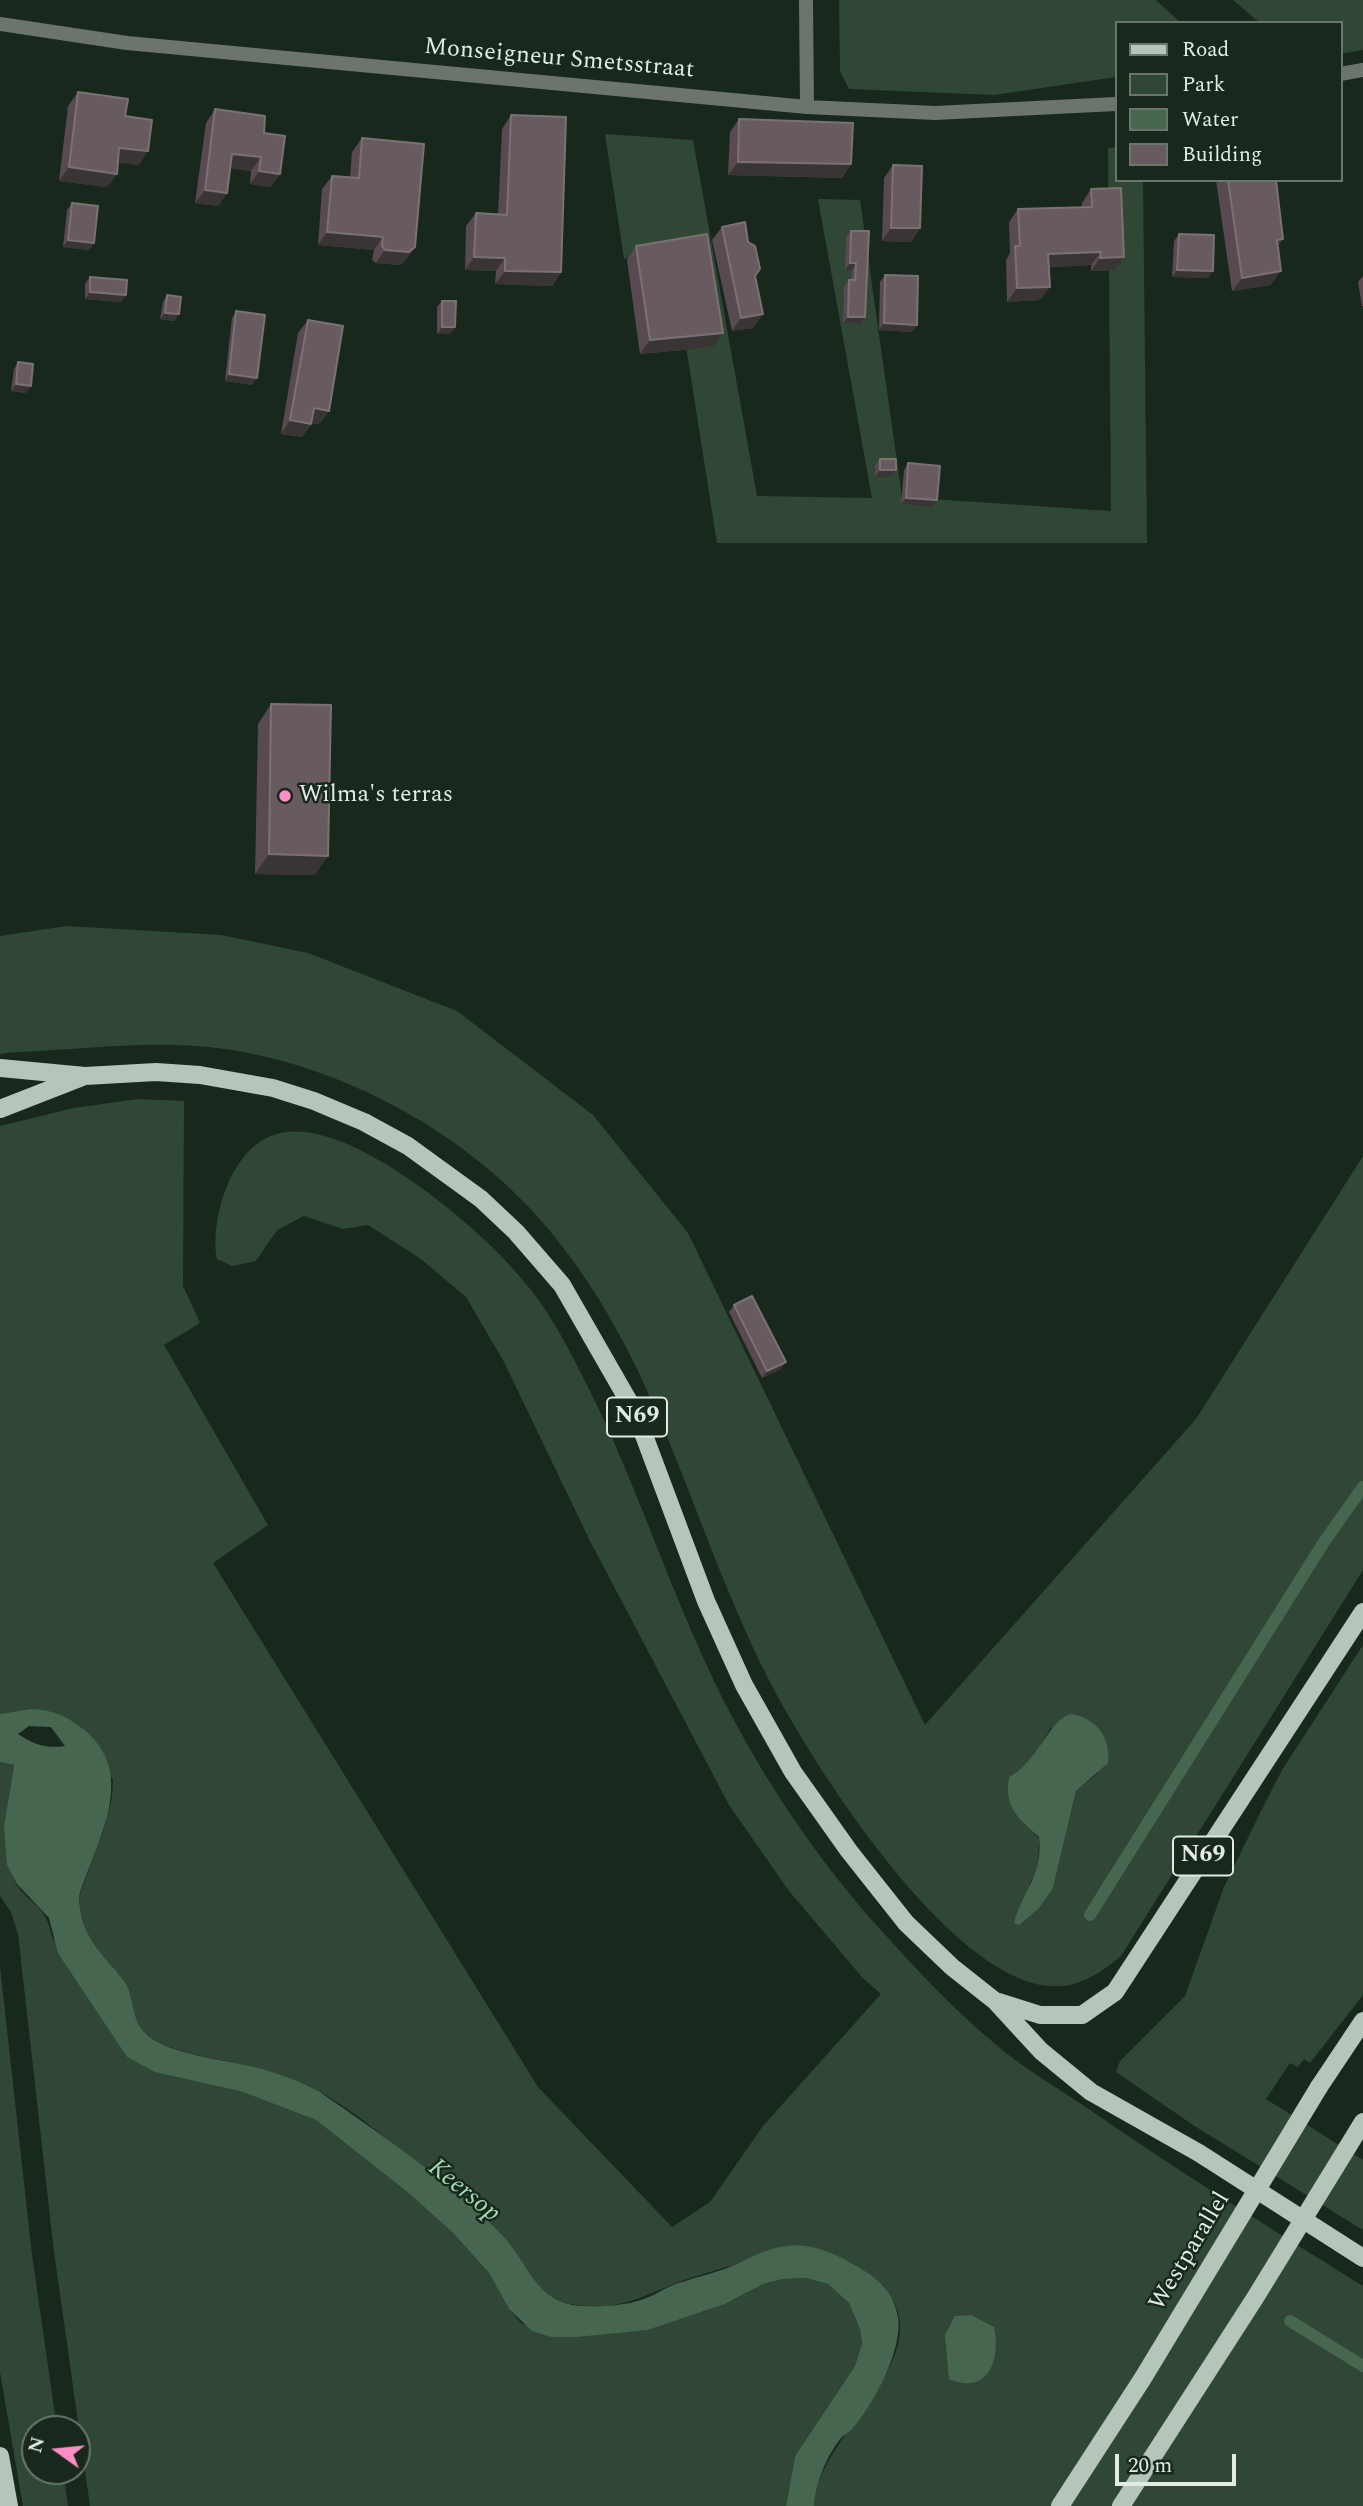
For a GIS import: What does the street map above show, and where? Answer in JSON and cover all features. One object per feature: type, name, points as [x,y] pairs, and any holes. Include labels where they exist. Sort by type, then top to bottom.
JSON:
[{"type":"main road","name":"N69","points":[[0,1069],[85,1076],[133,1072],[200,1075],[241,1081],[314,1101],[364,1122],[408,1146],[481,1199],[516,1233],[562,1286],[636,1414],[706,1601],[744,1685],[793,1772],[849,1851],[906,1923],[952,1967],[995,2001],[1041,2051],[1091,2092],[1199,2152],[1363,2258]]},
{"type":"main road","name":"N69","points":[[0,1109],[85,1076]]},
{"type":"main road","name":"N69","points":[[995,2001],[1040,2015],[1082,2015],[1115,1992],[1363,1612]]},
{"type":"main road","name":"Westparallel","points":[[1060,2506],[1143,2378],[1319,2087],[1363,2021]]},
{"type":"main road","points":[[1121,2506],[1255,2298],[1363,2122]]},
{"type":"main road","points":[[0,2456],[9,2506]]},
{"type":"street","points":[[806,0],[807,107]]},
{"type":"street","name":"Monseigneur Smetsstraat","points":[[0,24],[127,43],[807,107],[935,114],[1114,104]]},
{"type":"street","points":[[1342,74],[1363,70]]},
{"type":"green space","points":[[839,0],[1156,0],[1179,21],[1114,21],[1114,77],[994,95],[849,89],[840,71]]},
{"type":"green space","points":[[1233,0],[1363,0],[1363,50],[1342,54],[1342,21],[1258,21]]},
{"type":"green space","points":[[605,134],[693,140],[757,496],[872,498],[818,199],[860,200],[902,497],[1111,511],[1108,148],[1114,147],[1114,182],[1143,182],[1147,543],[717,543],[671,251],[624,259]]},
{"type":"green space","points":[[67,926],[221,935],[308,953],[457,1011],[593,1115],[688,1233],[925,1725],[1196,1419],[1363,1156],[1363,1570],[1121,1956],[1094,1975],[1064,1986],[1023,1980],[980,1955],[936,1916],[893,1869],[819,1765],[770,1682],[734,1605],[655,1408],[613,1324],[587,1281],[557,1240],[494,1173],[425,1123],[387,1102],[348,1084],[266,1057],[225,1049],[162,1045],[0,1054],[0,936]],"holes":[[[1051,1727],[1098,1773],[1076,1791],[1053,1888],[1029,1884],[1038,1871],[1039,1838],[1019,1818],[1010,1804],[1009,1777],[1031,1762]]]},
{"type":"green space","points":[[138,1099],[184,1101],[183,1286],[200,1323],[164,1345],[268,1525],[213,1563],[538,2087],[672,2227],[710,2202],[763,2126],[881,1994],[862,1977],[789,1891],[729,1805],[590,1541],[504,1362],[466,1297],[421,1259],[368,1225],[343,1229],[304,1216],[277,1230],[256,1261],[232,1266],[217,1259],[220,1207],[234,1172],[244,1156],[257,1144],[285,1132],[332,1138],[389,1166],[465,1222],[500,1255],[531,1290],[561,1335],[606,1425],[695,1639],[750,1749],[783,1803],[820,1855],[859,1905],[920,1973],[979,2030],[1029,2069],[1192,2178],[1363,2286],[1363,2506],[814,2506],[819,2481],[832,2456],[867,2404],[896,2353],[900,2327],[894,2302],[883,2290],[852,2268],[821,2251],[787,2246],[618,2304],[591,2306],[562,2301],[541,2288],[502,2235],[472,2207],[348,2109],[303,2084],[254,2067],[168,2046],[156,2041],[141,2029],[125,1982],[93,1946],[83,1922],[80,1905],[79,1896],[103,1832],[112,1798],[113,1779],[30,1709],[0,1714],[0,1126],[74,1108]]},
{"type":"green space","points":[[1363,1645],[1363,1995],[1310,2063],[1304,2059],[1298,2067],[1290,2063],[1266,2099],[1363,2160],[1363,2230],[1193,2125],[1116,2072],[1120,2061],[1185,1996],[1224,1887],[1262,1809],[1282,1770]]},
{"type":"green space","points":[[0,1762],[14,1765],[7,1841],[16,1884],[46,1918],[52,1937],[127,2057],[240,2091],[316,2120],[411,2195],[454,2234],[489,2273],[509,2309],[521,2323],[551,2337],[648,2330],[725,2304],[763,2284],[783,2279],[806,2278],[828,2284],[849,2303],[860,2329],[862,2343],[855,2366],[795,2456],[786,2506],[90,2506],[87,2485],[91,2485],[91,2415],[77,2415],[54,2252],[18,1934],[11,1912],[0,1896]]},
{"type":"green space","points":[[0,1966],[32,2255],[55,2415],[21,2415],[21,2485],[65,2485],[68,2506],[23,2506],[0,2372]]},
{"type":"water","points":[[30,1709],[58,1714],[83,1729],[100,1747],[109,1766],[109,1809],[79,1896],[80,1910],[92,1941],[126,1984],[136,2020],[153,2040],[180,2051],[272,2072],[320,2092],[463,2198],[503,2236],[543,2290],[566,2303],[598,2306],[632,2302],[766,2251],[796,2245],[835,2255],[868,2273],[880,2283],[890,2295],[896,2309],[896,2345],[885,2376],[870,2405],[852,2429],[841,2438],[827,2461],[819,2479],[814,2506],[786,2506],[795,2456],[855,2366],[862,2343],[860,2329],[849,2303],[828,2284],[806,2278],[783,2279],[763,2284],[725,2304],[648,2330],[576,2337],[551,2337],[532,2331],[509,2309],[489,2273],[454,2234],[411,2195],[316,2120],[240,2091],[155,2072],[127,2057],[58,1953],[49,1918],[17,1884],[7,1865],[4,1827],[14,1765],[0,1762],[0,1714]],"holes":[[[29,1726],[51,1727],[65,1746],[40,1745],[18,1734]]]},
{"type":"water","points":[[1071,1714],[1088,1720],[1100,1730],[1107,1745],[1108,1763],[1076,1791],[1053,1888],[1039,1908],[1019,1925],[1014,1923],[1038,1862],[1039,1837],[1010,1804],[1009,1777],[1029,1761],[1056,1724]]},
{"type":"water","points":[[971,2315],[994,2327],[995,2351],[989,2372],[982,2379],[973,2383],[962,2383],[949,2379],[945,2335],[955,2316]]},
{"type":"building","points":[[78,92],[128,99],[125,116],[152,120],[148,151],[119,148],[117,174],[69,167]]},
{"type":"building","points":[[215,109],[265,116],[264,133],[285,136],[280,174],[259,171],[261,157],[232,154],[227,193],[205,190]]},
{"type":"building","points":[[511,115],[566,117],[561,272],[505,271],[505,258],[474,257],[476,213],[507,215]]},
{"type":"building","points":[[739,119],[853,123],[851,164],[738,162]]},
{"type":"building","points":[[362,138],[424,144],[415,247],[409,252],[385,250],[382,246],[383,237],[327,232],[332,176],[359,178]]},
{"type":"building","points":[[893,165],[922,166],[920,228],[891,228]]},
{"type":"building","points":[[1228,182],[1276,182],[1283,239],[1277,240],[1281,271],[1242,278]]},
{"type":"building","points":[[1121,188],[1124,257],[1100,258],[1101,252],[1048,254],[1050,287],[1017,288],[1015,246],[1020,246],[1018,209],[1092,207],[1091,189]]},
{"type":"building","points":[[72,203],[98,206],[94,243],[68,240]]},
{"type":"building","points":[[745,222],[748,242],[755,246],[760,269],[755,276],[763,314],[741,318],[722,227]]},
{"type":"building","points":[[851,231],[869,231],[865,317],[848,317],[849,280],[855,280],[856,263],[850,263]]},
{"type":"building","points":[[707,234],[723,333],[650,340],[636,246]]},
{"type":"building","points":[[1179,234],[1214,235],[1213,271],[1177,270]]},
{"type":"building","points":[[885,275],[918,276],[917,325],[884,323]]},
{"type":"building","points":[[90,277],[127,280],[126,295],[90,292]]},
{"type":"building","points":[[167,295],[181,297],[179,314],[165,313]]},
{"type":"building","points":[[442,301],[456,301],[455,327],[442,327]]},
{"type":"building","points":[[236,311],[265,315],[257,378],[229,374]]},
{"type":"building","points":[[308,320],[343,326],[329,411],[314,408],[311,424],[290,420]]},
{"type":"building","points":[[18,362],[33,364],[31,386],[16,384]]},
{"type":"building","points":[[880,459],[896,459],[896,470],[880,470]]},
{"type":"building","points":[[908,463],[940,466],[937,500],[906,498]]},
{"type":"building","points":[[271,704],[331,705],[328,856],[269,854]]},
{"type":"building","points":[[752,1296],[786,1362],[767,1371],[734,1305]]},
{"type":"waterway","points":[[1090,1915],[1324,1542],[1363,1487]]},
{"type":"waterway","points":[[1290,2321],[1363,2366]]},
{"type":"place","name":"Wilma's terras","points":[[285,796]]},
{"type":"water label","name":"Keersop","points":[[463,2192]]}]
